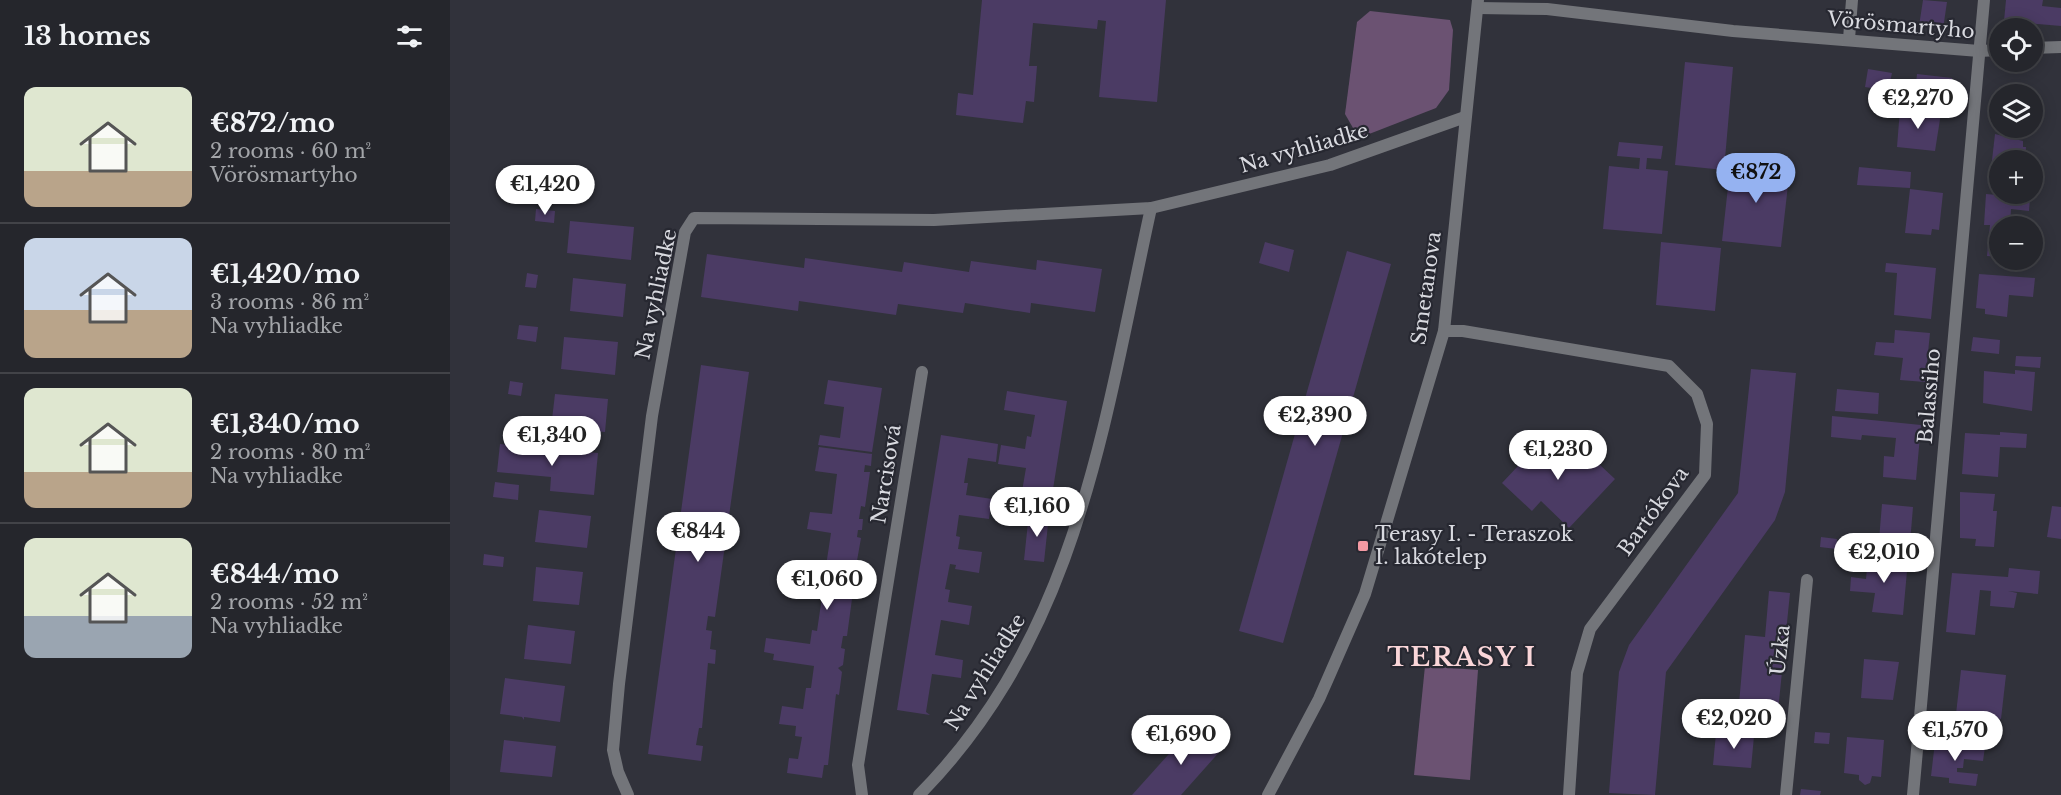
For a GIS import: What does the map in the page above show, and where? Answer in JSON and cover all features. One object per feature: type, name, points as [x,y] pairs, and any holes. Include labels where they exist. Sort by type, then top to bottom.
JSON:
[{"type":"street","points":[[1849,39],[1852,0]]},
{"type":"street","name":"Balassiho","points":[[1913,795],[1984,0]]},
{"type":"street","name":"Vörösmartyho","points":[[1478,4],[1548,4],[1733,31],[1989,51]]},
{"type":"street","name":"Smetanova","points":[[1268,795],[1319,699],[1365,594],[1444,331],[1478,4]]},
{"type":"street","points":[[2043,47],[2061,46]]},
{"type":"street","name":"Na vyhliadke","points":[[628,795],[618,772],[613,750],[619,684],[652,416],[684,232],[694,218],[934,220],[1151,208],[1330,165],[1465,117]]},
{"type":"street","name":"Na vyhliadke","points":[[919,795],[965,744],[993,705],[1023,656],[1054,591],[1087,490],[1151,208]]},
{"type":"street","name":"Bartókova","points":[[1444,331],[1463,331],[1669,366],[1697,394],[1707,424],[1704,476],[1590,629],[1577,673],[1569,795]]},
{"type":"street","name":"Narcisová","points":[[862,795],[858,765],[922,372]]},
{"type":"street","name":"Úzka","points":[[1786,795],[1807,580]]},
{"type":"shaded area","points":[[1370,11],[1450,20],[1453,30],[1449,90],[1436,108],[1364,136],[1353,128],[1345,114],[1357,22]]},
{"type":"shaded area","points":[[1425,666],[1478,670],[1470,780],[1414,775]]},
{"type":"building","points":[[982,0],[1166,0],[1157,102],[1099,97],[1106,21],[1098,20],[1097,29],[1033,23],[1029,66],[1037,66],[1034,102],[1026,101],[1023,123],[956,115],[958,93],[973,95]]},
{"type":"building","points":[[1923,0],[1947,2],[1943,29],[1919,26]]},
{"type":"building","points":[[2006,0],[2043,0],[2042,6],[2061,8],[2061,26],[2043,24],[2043,18],[2004,18]]},
{"type":"building","points":[[1685,62],[1733,67],[1724,170],[1675,165]]},
{"type":"building","points":[[1868,69],[1892,73],[1888,91],[1865,87]]},
{"type":"building","points":[[1917,74],[1952,78],[1949,106],[1914,102]]},
{"type":"building","points":[[1900,109],[1941,113],[1935,151],[1897,147]]},
{"type":"building","points":[[1995,138],[2023,141],[2023,147],[2026,147],[2026,150],[1993,150]]},
{"type":"building","points":[[1619,142],[1663,146],[1661,159],[1647,158],[1646,169],[1668,171],[1662,234],[1603,229],[1609,166],[1639,169],[1640,158],[1617,156]]},
{"type":"building","points":[[1739,154],[1783,159],[1781,173],[1772,173],[1771,183],[1788,185],[1781,247],[1722,241],[1729,178],[1752,180],[1753,170],[1737,168]]},
{"type":"building","points":[[1859,167],[1911,172],[1910,188],[1857,185]]},
{"type":"building","points":[[1910,189],[1943,193],[1939,230],[1932,229],[1931,235],[1905,233]]},
{"type":"building","points":[[1986,194],[1989,194],[1989,204],[2030,204],[2029,211],[2011,209],[2011,216],[1989,216],[1989,225],[1984,225]]},
{"type":"building","points":[[536,209],[555,211],[554,223],[535,221]]},
{"type":"building","points":[[570,221],[634,227],[631,260],[567,253]]},
{"type":"building","points":[[1265,242],[1294,250],[1289,272],[1259,263]]},
{"type":"building","points":[[1661,242],[1721,248],[1715,311],[1656,305]]},
{"type":"building","points":[[1347,251],[1391,264],[1283,643],[1239,631]]},
{"type":"building","points":[[707,254],[804,268],[805,258],[902,272],[904,262],[969,272],[971,261],[1036,270],[1037,260],[1102,269],[1095,312],[1031,303],[1030,313],[965,303],[963,313],[898,304],[896,315],[799,301],[798,311],[701,297]]},
{"type":"building","points":[[1886,263],[1936,268],[1931,319],[1894,315],[1897,273],[1885,272]]},
{"type":"building","points":[[527,273],[538,275],[536,288],[525,287]]},
{"type":"building","points":[[1979,274],[2035,278],[2033,297],[2009,295],[2007,317],[1985,314],[1985,309],[1976,308]]},
{"type":"building","points":[[573,278],[626,284],[623,317],[570,311]]},
{"type":"building","points":[[519,325],[538,327],[536,342],[517,339]]},
{"type":"building","points":[[1895,330],[1930,333],[1925,382],[1900,380],[1903,358],[1874,355],[1876,342],[1894,343]]},
{"type":"building","points":[[564,337],[618,342],[615,375],[561,369]]},
{"type":"building","points":[[1973,337],[2000,340],[1999,354],[1971,351]]},
{"type":"building","points":[[2016,356],[2041,357],[2040,368],[2015,366]]},
{"type":"building","points":[[701,365],[749,372],[715,617],[708,616],[706,630],[712,631],[710,649],[716,650],[715,664],[708,663],[702,728],[699,728],[696,745],[703,746],[701,761],[648,754]]},
{"type":"building","points":[[1751,369],[1796,373],[1785,492],[1775,520],[1666,672],[1655,795],[1609,793],[1619,672],[1629,645],[1738,493]]},
{"type":"building","points":[[2015,370],[2035,372],[2032,411],[1983,403],[1984,371],[2015,374]]},
{"type":"building","points":[[828,380],[882,388],[872,452],[818,445],[820,435],[840,438],[844,407],[824,404]]},
{"type":"building","points":[[510,381],[523,383],[521,396],[508,394]]},
{"type":"building","points":[[1837,389],[1879,393],[1878,414],[1835,411]]},
{"type":"building","points":[[1007,391],[1067,401],[1050,508],[1020,503],[1026,468],[998,464],[1001,445],[1025,449],[1027,436],[1031,437],[1035,415],[1004,410]]},
{"type":"building","points":[[555,394],[608,399],[605,432],[551,428]]},
{"type":"building","points":[[1832,416],[1921,425],[1916,480],[1883,477],[1884,456],[1894,457],[1896,438],[1862,435],[1861,440],[1831,437]]},
{"type":"building","points":[[2000,432],[2027,434],[2026,448],[2000,447],[1998,477],[1962,474],[1965,433],[2000,435]]},
{"type":"building","points":[[1548,434],[1577,461],[1586,452],[1615,479],[1569,528],[1541,501],[1532,511],[1502,483]]},
{"type":"building","points":[[941,435],[998,444],[996,462],[968,458],[964,483],[968,483],[966,495],[992,499],[989,519],[959,515],[956,536],[960,537],[958,549],[982,552],[979,573],[955,569],[956,565],[950,564],[945,589],[950,590],[948,602],[972,606],[969,625],[941,620],[935,655],[963,660],[961,678],[932,674],[926,712],[930,715],[897,710]]},
{"type":"building","points":[[500,444],[598,453],[594,495],[550,491],[551,477],[497,472]]},
{"type":"building","points":[[819,447],[872,454],[871,466],[865,465],[864,472],[870,472],[865,507],[861,506],[859,519],[863,519],[862,530],[858,530],[857,537],[861,538],[855,572],[852,571],[850,583],[854,584],[847,636],[843,636],[841,648],[845,649],[843,665],[838,668],[842,672],[839,695],[836,694],[828,765],[824,765],[822,778],[787,773],[789,758],[798,759],[802,737],[795,736],[796,726],[779,724],[782,706],[803,709],[806,688],[811,688],[814,666],[773,660],[774,654],[764,652],[766,638],[810,644],[812,630],[817,631],[822,597],[798,594],[801,577],[819,579],[821,565],[826,566],[831,533],[807,529],[810,512],[832,514],[837,474],[815,471]]},
{"type":"building","points":[[495,482],[519,485],[518,500],[493,497]]},
{"type":"building","points":[[1960,492],[1995,494],[1993,511],[1997,511],[1994,547],[1975,546],[1976,539],[1960,538]]},
{"type":"building","points":[[1882,504],[1913,507],[1910,543],[1879,540]]},
{"type":"building","points":[[2052,506],[2061,507],[2061,539],[2047,537]]},
{"type":"building","points":[[539,510],[591,516],[587,548],[535,542]]},
{"type":"building","points":[[1029,513],[1049,515],[1044,562],[1024,560]]},
{"type":"building","points":[[1821,537],[1837,539],[1836,549],[1820,547]]},
{"type":"building","points":[[484,554],[504,557],[503,567],[483,565]]},
{"type":"building","points":[[1868,557],[1908,560],[1903,615],[1872,612],[1875,593],[1850,591],[1851,577],[1866,579]]},
{"type":"building","points":[[536,567],[583,572],[579,605],[533,601]]},
{"type":"building","points":[[2009,568],[2040,571],[2038,594],[2008,591],[2017,593],[2014,608],[1990,606],[1991,591],[1980,590],[1975,635],[1946,632],[1952,573],[2008,577]]},
{"type":"building","points":[[1769,591],[1790,593],[1776,731],[1737,727],[1745,635],[1765,637]]},
{"type":"building","points":[[528,625],[575,631],[571,664],[524,659]]},
{"type":"building","points":[[1864,659],[1899,662],[1893,700],[1861,698]]},
{"type":"building","points":[[1961,670],[2006,675],[2001,719],[1956,714]]},
{"type":"building","points":[[505,678],[565,686],[560,722],[524,717],[524,720],[522,717],[500,714]]},
{"type":"building","points":[[1195,725],[1222,749],[1181,795],[1132,795]]},
{"type":"building","points":[[1815,732],[1830,733],[1829,744],[1814,743]]},
{"type":"building","points":[[1716,733],[1754,736],[1751,768],[1713,765]]},
{"type":"building","points":[[1847,737],[1884,740],[1881,777],[1872,776],[1870,783],[1865,785],[1859,780],[1859,775],[1844,773]]},
{"type":"building","points":[[504,740],[556,746],[552,777],[500,772]]},
{"type":"building","points":[[1935,742],[1985,747],[1983,761],[1964,759],[1963,768],[1957,768],[1957,772],[1978,774],[1976,786],[1949,783],[1949,778],[1931,776]]},
{"type":"building","points":[[1801,789],[1821,791],[1820,795],[1800,795]]},
{"type":"place","name":"Terasy I. - Teraszok I. lakótelep","points":[[1363,546]]},
{"type":"district","name":"TERASY I","points":[[1462,657]]}]
